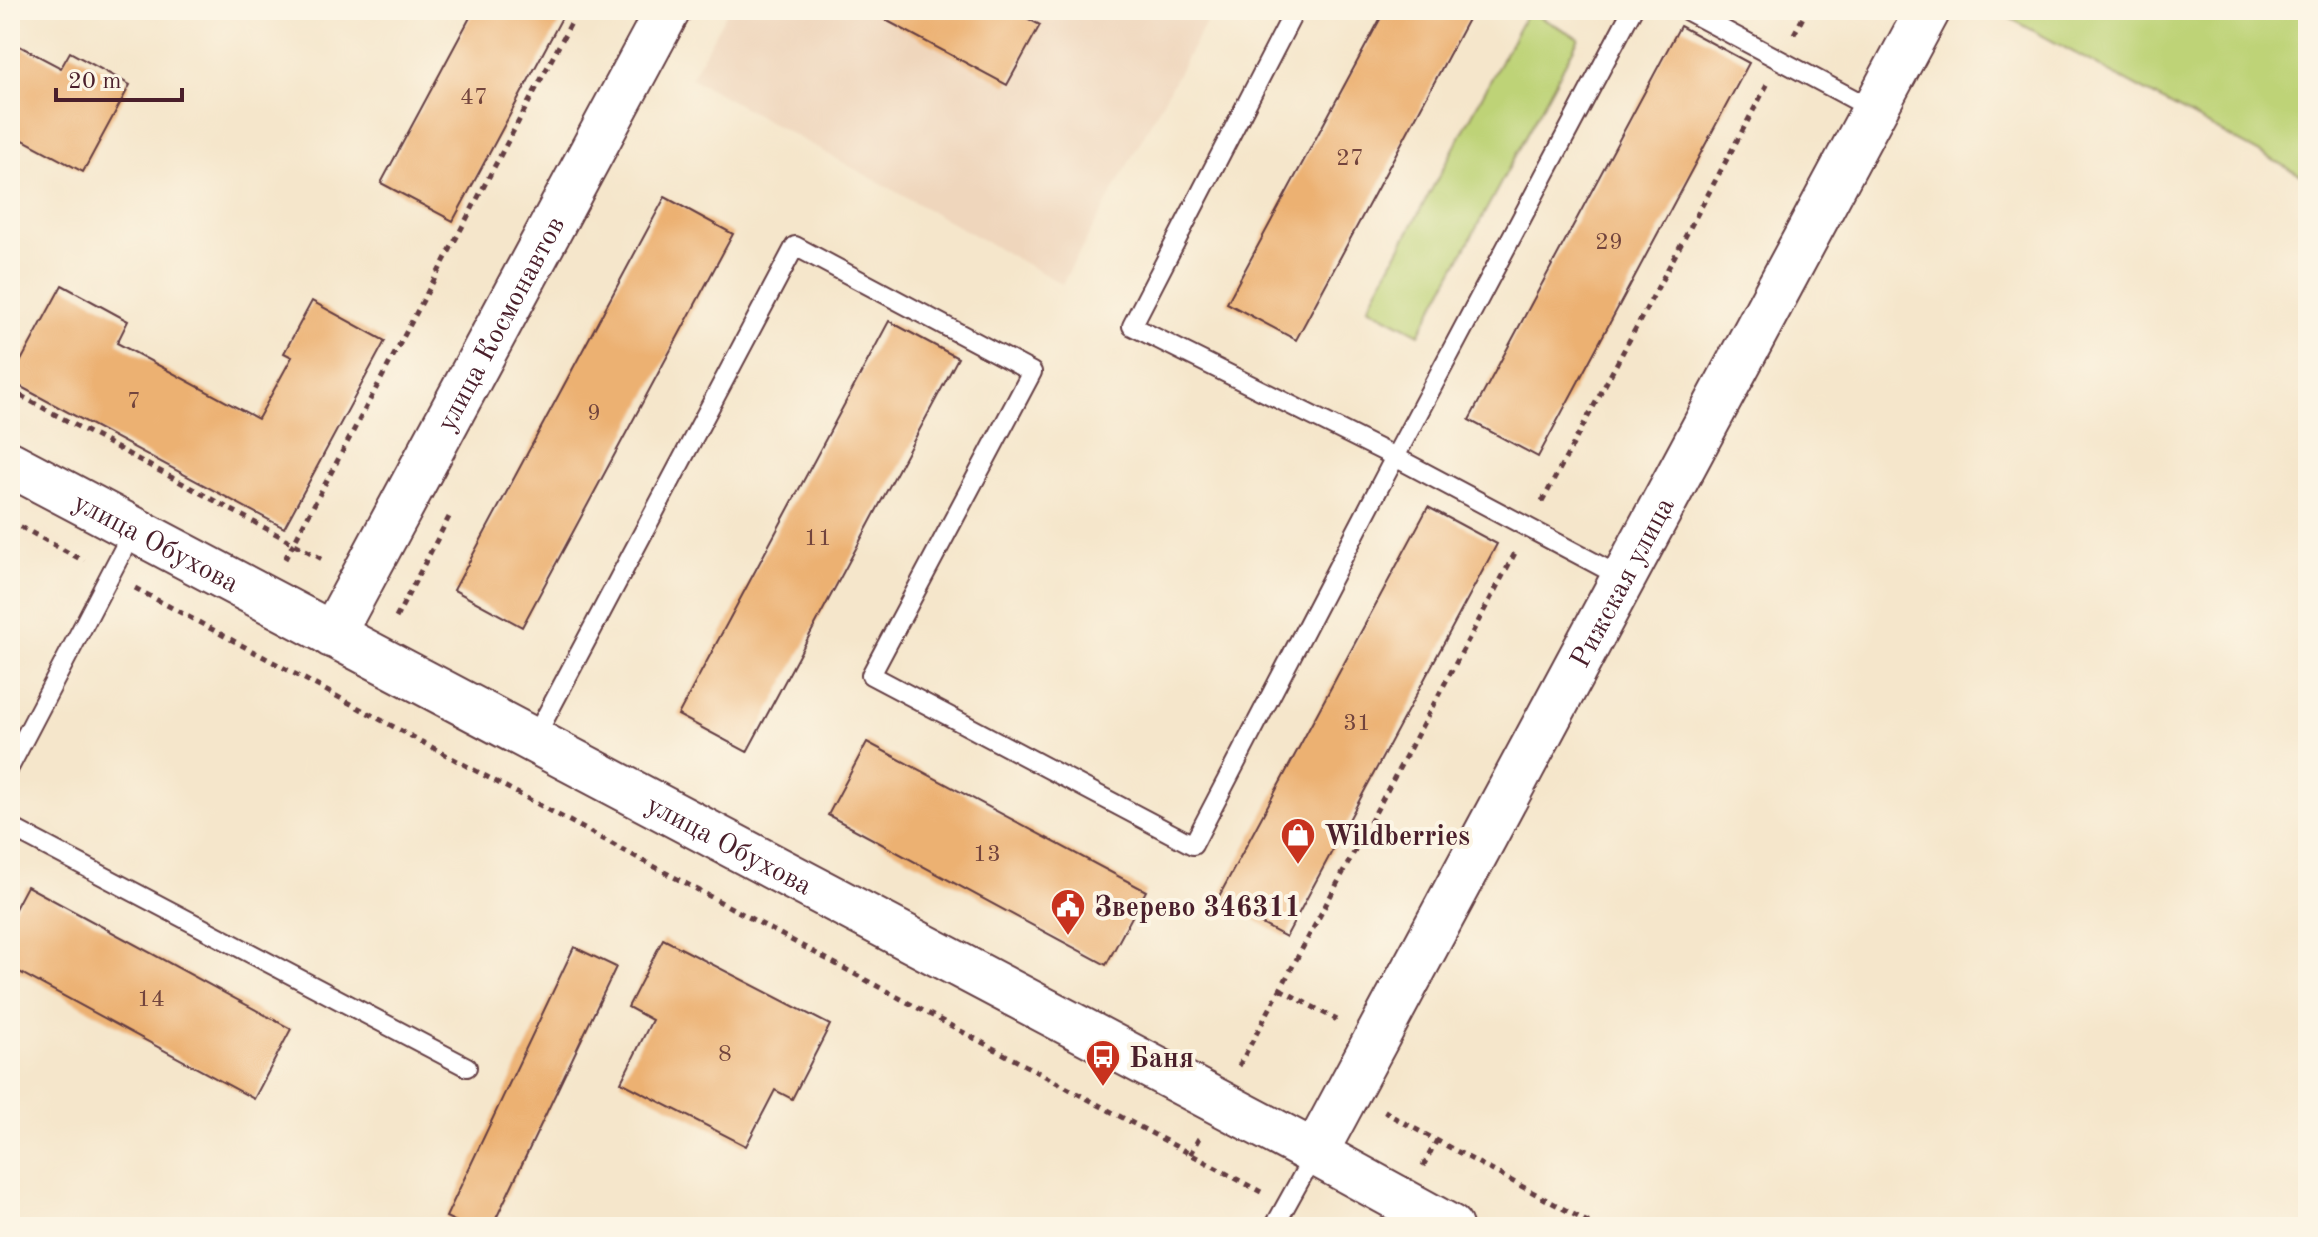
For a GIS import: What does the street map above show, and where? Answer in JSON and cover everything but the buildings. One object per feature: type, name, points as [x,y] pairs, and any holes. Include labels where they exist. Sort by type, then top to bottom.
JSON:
[{"type":"street","name":"улица Космонавтов","points":[[332,635],[668,10]]},
{"type":"street","name":"Рижская улица","points":[[1315,1153],[1928,10]]},
{"type":"street","name":"улица Обухова","points":[[10,464],[1450,1227]]},
{"type":"lane","points":[[1295,10],[1132,326],[1395,457],[1623,578]]},
{"type":"lane","points":[[533,741],[795,246],[1032,372],[871,675],[1193,845],[1632,10]]},
{"type":"lane","points":[[1686,10],[1874,110]]},
{"type":"lane","points":[[10,766],[134,529]]},
{"type":"lane","points":[[10,827],[467,1067]]},
{"type":"lane","points":[[1274,1227],[1315,1153]]},
{"type":"path","points":[[265,598],[578,10]]},
{"type":"path","points":[[10,390],[362,579]]},
{"type":"path","points":[[10,521],[1245,1184]]},
{"type":"path","points":[[1393,1100],[1386,1113],[1597,1227]]},
{"type":"shaded area","points":[[728,10],[1213,10],[1062,284],[691,78]]},
{"type":"green space","points":[[1995,10],[2308,10],[2308,179]]},
{"type":"green space","points":[[1528,11],[1579,38],[1419,334],[1368,307]]},
{"type":"place","name":"Wildberries","points":[[1298,866]]},
{"type":"place","name":"Зверево 346311","points":[[1068,937]]},
{"type":"place","name":"Баня","points":[[1103,1088]]}]
